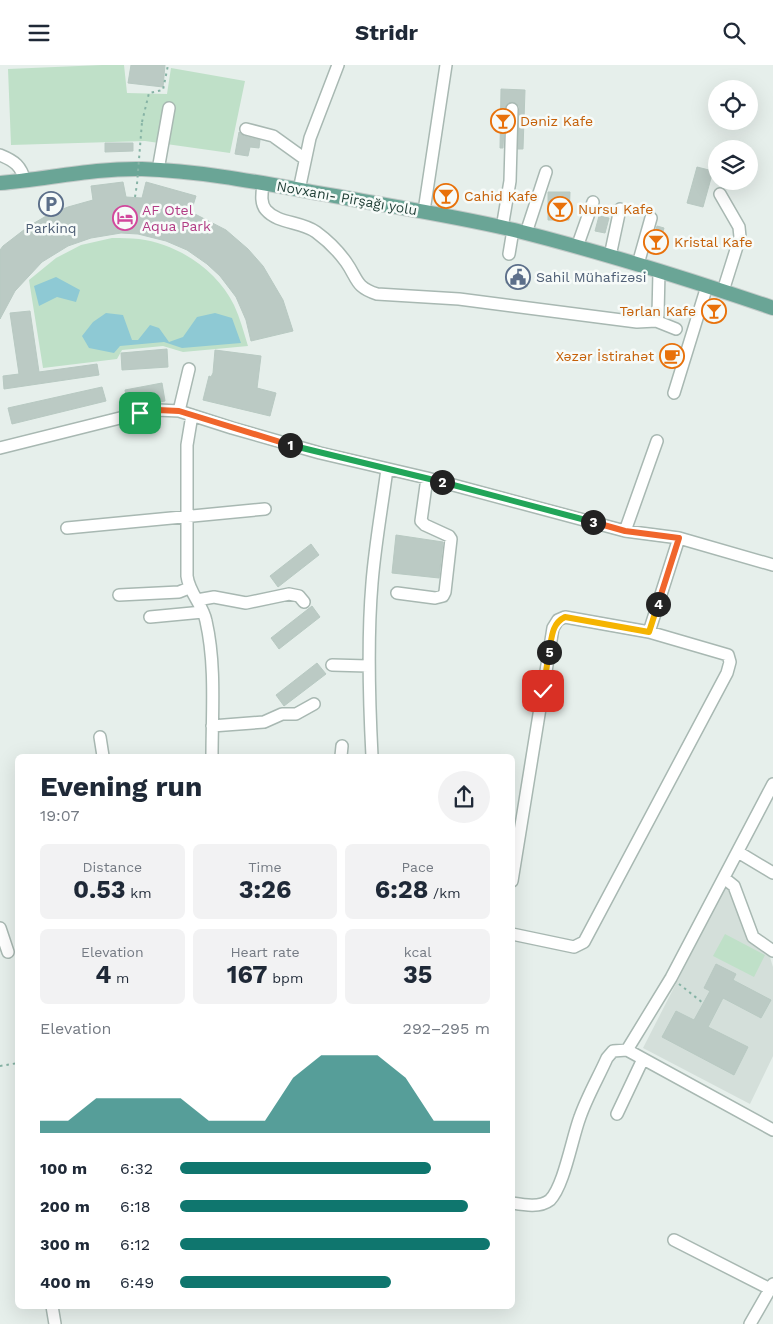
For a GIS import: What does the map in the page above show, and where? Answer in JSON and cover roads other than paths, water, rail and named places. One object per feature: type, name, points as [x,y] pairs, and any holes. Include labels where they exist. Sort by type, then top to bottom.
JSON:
[{"type":"main road","name":"Novxanı- Pirşağı yolu","points":[[0,183],[104,171],[158,170],[263,184],[424,211],[514,230],[638,264],[773,307]]},
{"type":"street","points":[[299,190],[316,122],[338,65]]},
{"type":"street","points":[[424,211],[446,65]]},
{"type":"street","points":[[158,170],[169,108]]},
{"type":"street","points":[[509,254],[514,230],[510,181],[512,109]]},
{"type":"street","points":[[246,129],[273,136],[306,159]]},
{"type":"street","points":[[0,155],[18,164],[25,181]]},
{"type":"street","points":[[514,230],[546,172]]},
{"type":"street","points":[[263,184],[262,202],[265,209],[273,217],[314,231],[347,263],[357,283],[364,290],[377,294],[460,299],[637,322],[656,321],[676,329]]},
{"type":"street","points":[[720,194],[739,227],[740,237],[723,291]]},
{"type":"street","points":[[577,247],[593,202]]},
{"type":"street","points":[[610,256],[620,209]]},
{"type":"street","points":[[638,264],[651,217]]},
{"type":"street","points":[[656,321],[658,315],[659,271]]},
{"type":"street","points":[[674,393],[707,286]]},
{"type":"street","points":[[179,411],[189,369]]},
{"type":"street","points":[[0,448],[140,413],[158,410],[179,411],[300,448],[625,531],[679,538],[773,565]]},
{"type":"street","points":[[192,415],[186,445],[187,576],[189,588],[204,612],[208,633],[211,664],[212,754]]},
{"type":"street","points":[[625,531],[657,441]]},
{"type":"street","points":[[372,754],[368,666],[372,583],[387,469]]},
{"type":"street","points":[[397,593],[435,598],[442,596],[444,592],[451,539],[449,536],[425,525],[422,521],[427,479]]},
{"type":"street","points":[[67,528],[187,518],[265,509]]},
{"type":"street","points":[[649,632],[679,538]]},
{"type":"street","points":[[118,595],[179,592],[189,588]]},
{"type":"street","points":[[197,600],[214,597],[246,603],[288,594],[299,596],[304,602]]},
{"type":"street","points":[[150,617],[204,612]]},
{"type":"street","points":[[515,862],[553,628],[558,620],[565,617],[649,632],[728,655],[730,662],[727,673],[584,942],[574,947],[515,935]]},
{"type":"street","points":[[332,665],[368,666]]},
{"type":"street","points":[[212,726],[264,721],[282,714],[296,713],[314,704]]},
{"type":"street","points":[[100,737],[103,754]]},
{"type":"street","points":[[627,1050],[671,978],[773,784]]},
{"type":"street","points":[[738,852],[773,873]]},
{"type":"street","points":[[724,878],[734,886],[753,937],[773,951]]},
{"type":"street","points":[[0,928],[8,952]]},
{"type":"street","points":[[515,1203],[535,1205],[546,1203],[551,1199],[564,1170],[581,1115],[607,1058],[614,1051],[627,1050],[773,1130]]},
{"type":"street","points":[[617,1114],[643,1059]]},
{"type":"street","points":[[674,1241],[772,1286],[750,1324]]},
{"type":"street","points":[[52,1309],[55,1324]]},
{"type":"water","points":[[56,277],[80,290],[76,302],[57,297],[39,306],[34,286]]},
{"type":"water","points":[[106,313],[123,315],[132,340],[138,340],[150,325],[159,328],[169,342],[183,337],[197,317],[215,313],[232,318],[241,343],[182,348],[164,342],[120,346],[114,353],[89,348],[82,336],[93,322]]},
{"type":"place","name":"Dəniz Kafe","points":[[503,121]]},
{"type":"place","name":"Cahid Kafe","points":[[446,196]]},
{"type":"place","name":"Parkinq","points":[[51,204]]},
{"type":"place","name":"Nursu Kafe","points":[[560,209]]},
{"type":"place","name":"AF Otel Aqua Park","points":[[125,218]]},
{"type":"place","name":"Kristal Kafe","points":[[656,242]]},
{"type":"place","name":"Sahil Mühafizəsi","points":[[518,277]]},
{"type":"place","name":"Tərlan Kafe","points":[[714,311]]},
{"type":"place","name":"Xəzər İstirahət","points":[[672,356]]}]
